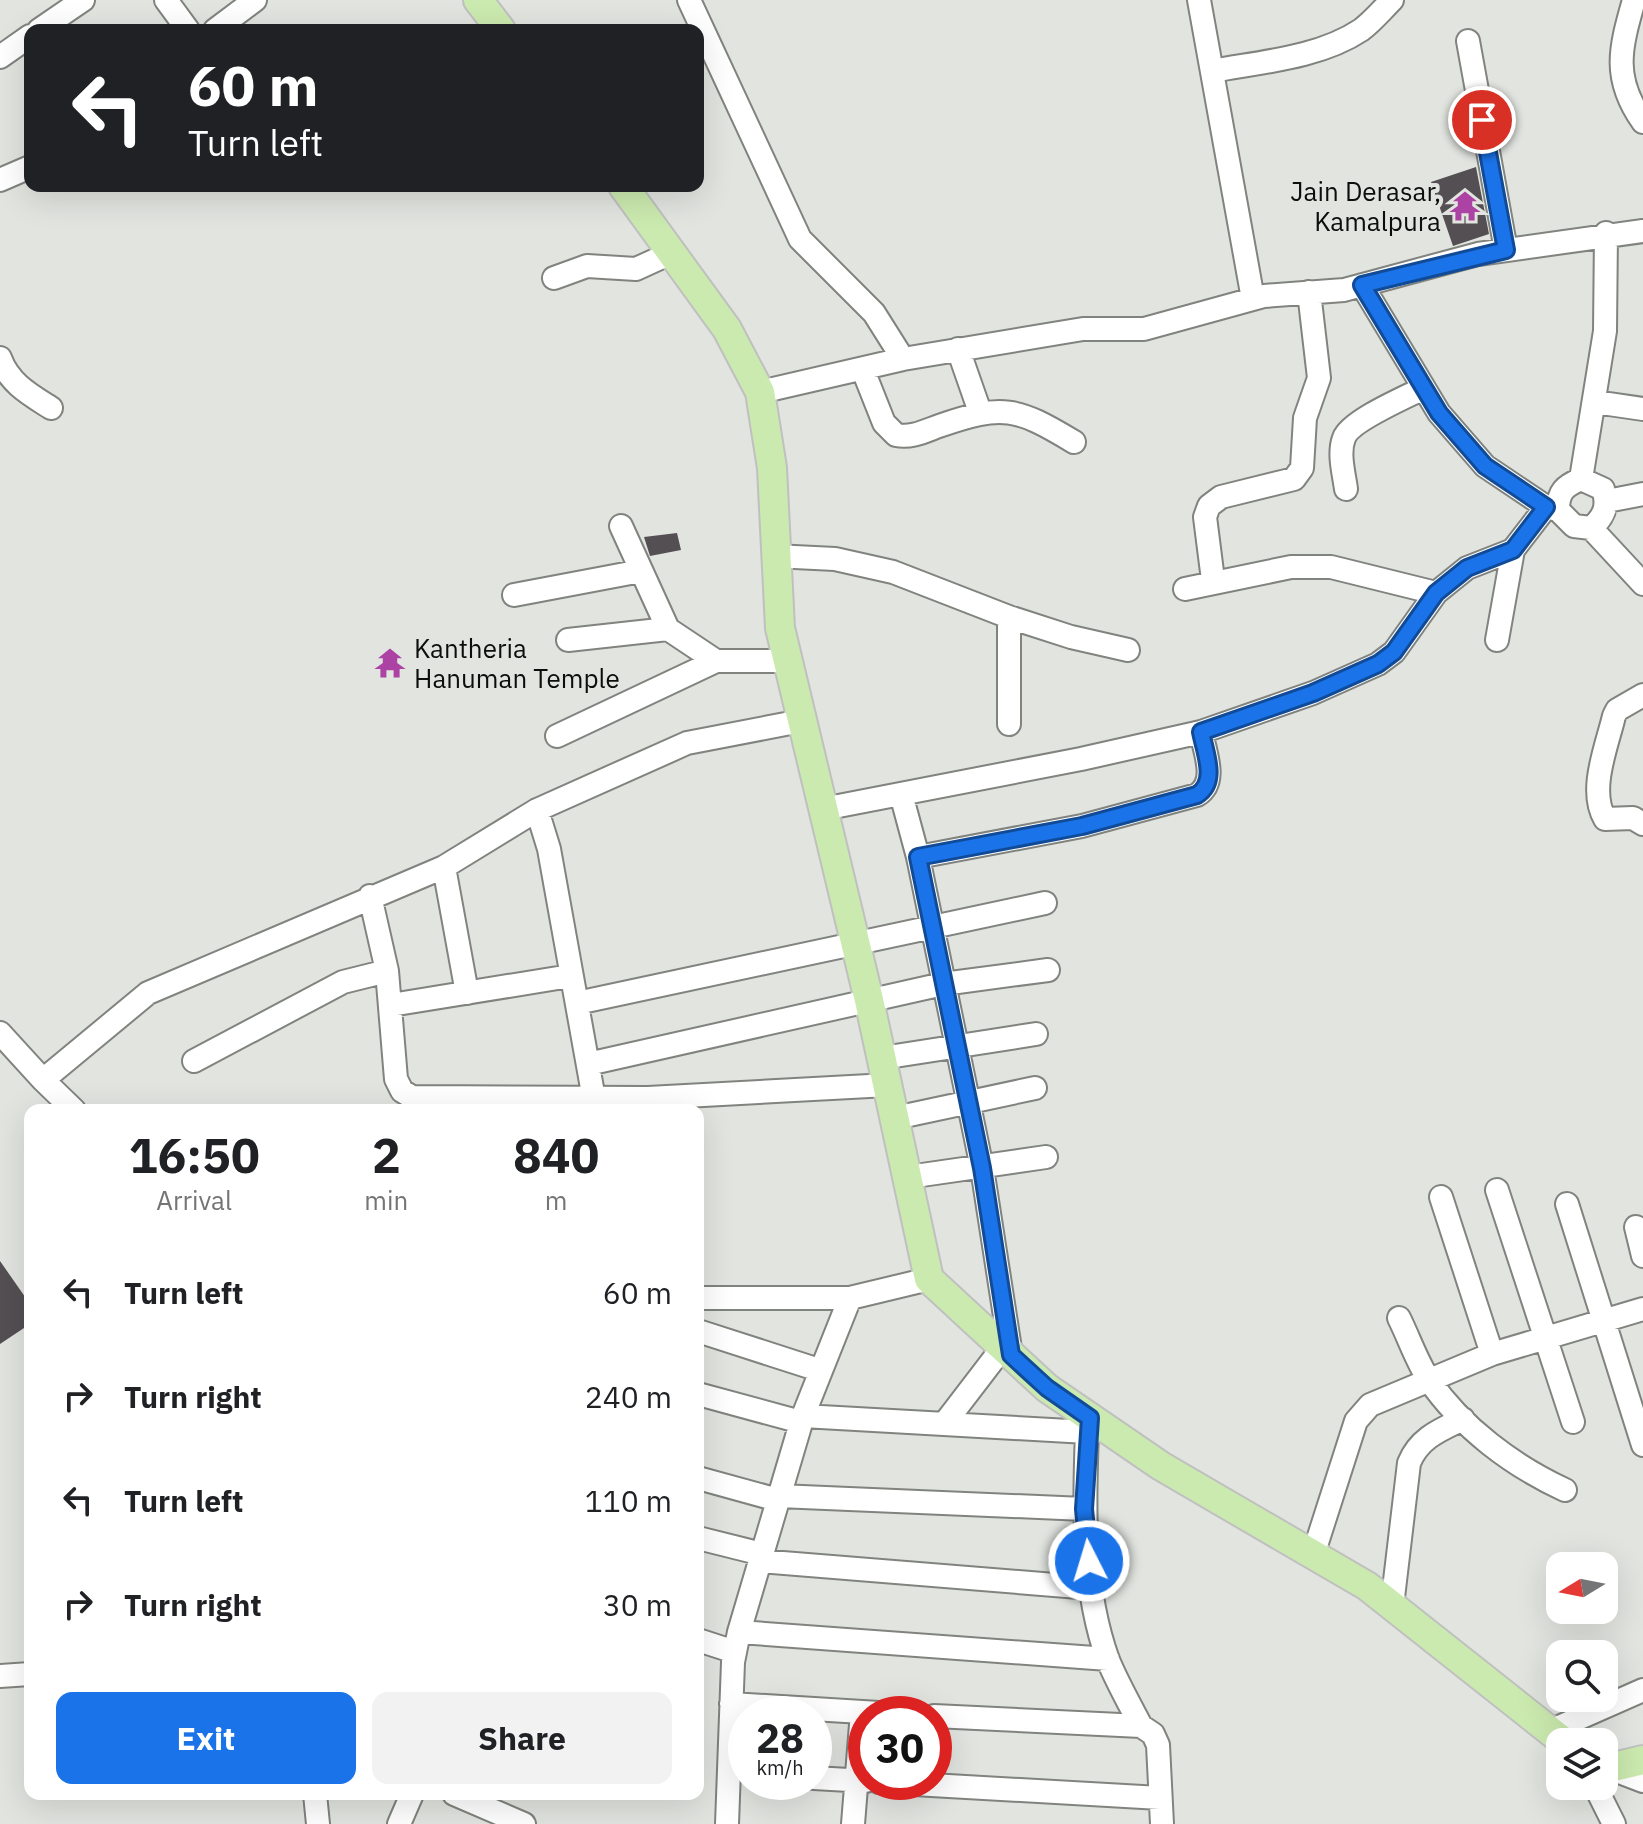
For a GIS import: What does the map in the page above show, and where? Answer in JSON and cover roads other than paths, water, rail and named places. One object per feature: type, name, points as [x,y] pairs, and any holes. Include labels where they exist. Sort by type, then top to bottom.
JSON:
[{"type":"main road","points":[[478,0],[496,24]]},
{"type":"main road","points":[[627,192],[727,329],[760,392],[772,468],[780,628],[869,1000],[929,1279],[1088,1425],[1367,1586],[1546,1728]]},
{"type":"main road","points":[[1618,1768],[1643,1760]]},
{"type":"street","points":[[48,24],[83,0]]},
{"type":"street","points":[[166,0],[184,24]]},
{"type":"street","points":[[223,24],[255,0]]},
{"type":"street","points":[[689,0],[700,24]]},
{"type":"street","points":[[1199,0],[1253,299]]},
{"type":"street","points":[[1212,71],[1293,56],[1340,40],[1361,29],[1392,0]]},
{"type":"street","points":[[1634,0],[1621,49],[1620,69],[1628,100],[1643,122]]},
{"type":"street","points":[[704,32],[800,239],[874,313],[903,359]]},
{"type":"street","points":[[0,57],[24,40]]},
{"type":"street","points":[[1468,41],[1506,250]]},
{"type":"street","points":[[0,180],[24,170]]},
{"type":"street","points":[[760,392],[958,349],[1083,329],[1144,329],[1253,299],[1362,285],[1506,250],[1606,233],[1643,231]]},
{"type":"street","points":[[1581,479],[1605,331],[1606,233]]},
{"type":"street","points":[[554,278],[587,266],[636,269],[671,253]]},
{"type":"street","points":[[1362,285],[1439,413],[1485,466],[1552,508],[1574,526],[1591,528],[1643,584]]},
{"type":"street","points":[[1213,580],[1205,517],[1209,506],[1221,497],[1294,479],[1302,468],[1305,418],[1319,378],[1309,292]]},
{"type":"street","points":[[958,349],[980,412]]},
{"type":"street","points":[[0,358],[5,373],[19,387],[51,408]]},
{"type":"street","points":[[863,370],[884,423],[896,435],[916,435],[980,412],[1008,411],[1024,415],[1074,442]]},
{"type":"street","points":[[1346,489],[1341,451],[1344,436],[1357,425],[1424,388]]},
{"type":"street","points":[[1595,402],[1643,409]]},
{"type":"street","points":[[823,809],[1081,759],[1201,732],[1313,693],[1378,664],[1394,652],[1436,593],[1467,568],[1513,550],[1552,508],[1565,487],[1581,479]]},
{"type":"street","points":[[1581,479],[1603,489],[1607,501],[1602,519],[1591,528]]},
{"type":"street","points":[[1607,501],[1643,494]]},
{"type":"street","points":[[621,526],[668,629],[716,661]]},
{"type":"street","points":[[1497,640],[1513,550]]},
{"type":"street","points":[[774,556],[835,559],[893,572],[1009,617],[1128,650]]},
{"type":"street","points":[[1185,589],[1213,580],[1291,567],[1331,567],[1436,593]]},
{"type":"street","points":[[514,595],[641,571]]},
{"type":"street","points":[[1009,617],[1009,724]]},
{"type":"street","points":[[568,640],[668,629]]},
{"type":"street","points":[[557,736],[716,661],[787,661]]},
{"type":"street","points":[[1643,695],[1617,710],[1598,782],[1601,811],[1605,819],[1633,818],[1643,824]]},
{"type":"street","points":[[43,1080],[148,993],[444,867],[537,810],[687,743],[801,721]]},
{"type":"street","points":[[918,857],[1082,826],[1197,795],[1207,789],[1210,781],[1201,732]]},
{"type":"street","points":[[901,794],[918,857],[982,1168],[1007,1351],[944,1424]]},
{"type":"street","points":[[537,810],[549,849],[594,1099]]},
{"type":"street","points":[[444,867],[467,993]]},
{"type":"street","points":[[370,896],[387,971],[396,1079],[402,1091],[412,1097],[594,1099],[885,1072],[956,1046],[1036,1034]]},
{"type":"street","points":[[577,1003],[1045,903]]},
{"type":"street","points":[[588,1064],[943,984],[1048,970]]},
{"type":"street","points":[[194,1061],[343,982],[387,971]]},
{"type":"street","points":[[391,1005],[570,976]]},
{"type":"street","points":[[0,1033],[68,1104]]},
{"type":"street","points":[[895,1118],[1035,1088]]},
{"type":"street","points":[[908,1177],[1046,1157]]},
{"type":"street","points":[[1497,1190],[1573,1422]]},
{"type":"street","points":[[1441,1197],[1492,1354]]},
{"type":"street","points":[[1567,1204],[1640,1421],[1643,1445]]},
{"type":"street","points":[[1636,1227],[1643,1256]]},
{"type":"street","points":[[704,1298],[850,1298],[929,1279]]},
{"type":"street","points":[[732,1696],[737,1642],[760,1558],[802,1419],[850,1298]]},
{"type":"street","points":[[1313,1555],[1356,1421],[1370,1405],[1492,1354],[1643,1309]]},
{"type":"street","points":[[1399,1318],[1428,1379],[1463,1419],[1523,1471],[1565,1490]]},
{"type":"street","points":[[704,1333],[819,1370]]},
{"type":"street","points":[[704,1395],[802,1419],[1088,1425],[1084,1509],[1091,1588],[1108,1659],[1141,1726],[1153,1734],[1158,1745],[1162,1824]]},
{"type":"street","points":[[1392,1606],[1409,1463],[1414,1450],[1428,1436],[1463,1419]]},
{"type":"street","points":[[704,1479],[779,1498],[1084,1509]]},
{"type":"street","points":[[704,1540],[760,1558],[1091,1588]]},
{"type":"street","points":[[704,1640],[1108,1659]]},
{"type":"street","points":[[0,1676],[24,1674]]},
{"type":"street","points":[[1573,1728],[1643,1690]]},
{"type":"street","points":[[952,1717],[1141,1726]]},
{"type":"street","points":[[1618,1776],[1643,1781]]},
{"type":"street","points":[[952,1786],[1160,1798]]},
{"type":"street","points":[[316,1800],[318,1824]]},
{"type":"street","points":[[399,1824],[409,1800]]},
{"type":"street","points":[[468,1800],[524,1824]]},
{"type":"street","points":[[727,1824],[732,1800]]},
{"type":"street","points":[[853,1824],[857,1800]]},
{"type":"street","points":[[1609,1800],[1614,1824]]},
{"type":"place","name":"Jain Derasar, Kamalpura","points":[[1465,206]]},
{"type":"place","name":"Kantheria Hanuman Temple","points":[[390,663]]}]
